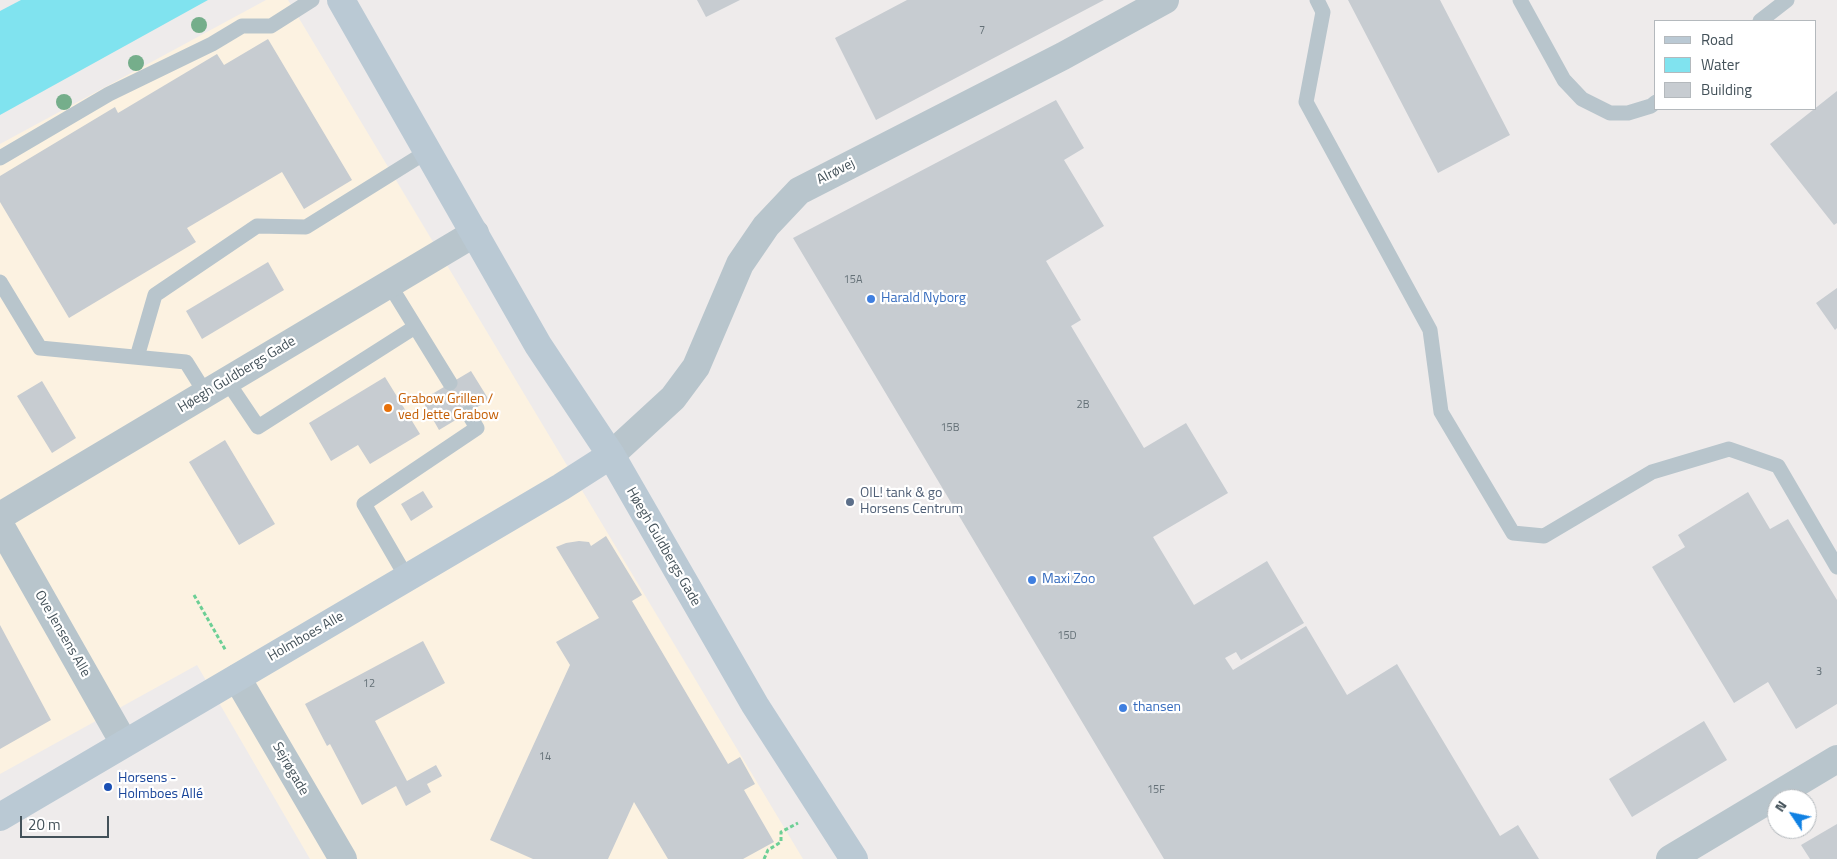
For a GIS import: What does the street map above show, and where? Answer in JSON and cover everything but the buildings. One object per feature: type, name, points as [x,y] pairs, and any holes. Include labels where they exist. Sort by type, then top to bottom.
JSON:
[{"type":"street","name":"Høegh Guldbergs Gade","points":[[341,0],[538,345],[611,455],[755,704],[854,859]]},
{"type":"street","name":"Alrøvej","points":[[611,455],[673,398],[696,367],[740,264],[766,226],[799,191],[1063,56],[1165,0]]},
{"type":"street","name":"Høegh Guldbergs Gade","points":[[0,516],[475,233]]},
{"type":"street","name":"Holmboes Alle","points":[[0,818],[124,743],[561,487],[611,455]]},
{"type":"street","name":"Ove Jensens Alle","points":[[0,525],[124,743]]},
{"type":"street","name":"Sejrøgade","points":[[240,676],[343,859]]},
{"type":"street","points":[[1688,854],[1837,759]]},
{"type":"lane","points":[[0,158],[109,94],[212,44],[242,26],[271,26],[312,0]]},
{"type":"lane","points":[[1317,0],[1323,12],[1306,102],[1430,330],[1441,412],[1513,533],[1544,536],[1652,472],[1729,449],[1778,466],[1837,567]]},
{"type":"lane","points":[[1520,0],[1564,80],[1582,99],[1610,113],[1628,113],[1654,103]]},
{"type":"lane","points":[[1761,20],[1787,0]]},
{"type":"lane","points":[[137,357],[155,295],[257,226],[306,227],[428,151]]},
{"type":"lane","points":[[0,282],[40,348],[186,362],[216,387],[258,427],[415,327]]},
{"type":"lane","points":[[389,284],[450,383]]},
{"type":"lane","points":[[407,578],[364,504],[477,428],[468,413]]},
{"type":"path","points":[[194,595],[240,676]]},
{"type":"path","points":[[764,859],[768,850],[781,842],[782,832],[822,809]]},
{"type":"shaded area","points":[[266,0],[288,0],[803,859],[310,859],[197,665],[0,774],[0,144]]},
{"type":"water","points":[[21,0],[208,0],[0,115],[0,11]]},
{"type":"place","name":"Harald Nyborg","points":[[871,299]]},
{"type":"place","name":"Grabow Grillen / ved Jette Grabow","points":[[388,408]]},
{"type":"place","name":"OIL! tank & go Horsens Centrum","points":[[850,502]]},
{"type":"place","name":"Maxi Zoo","points":[[1032,580]]},
{"type":"place","name":"thansen","points":[[1123,708]]},
{"type":"place","name":"Horsens - Holmboes Allé","points":[[108,787]]}]
